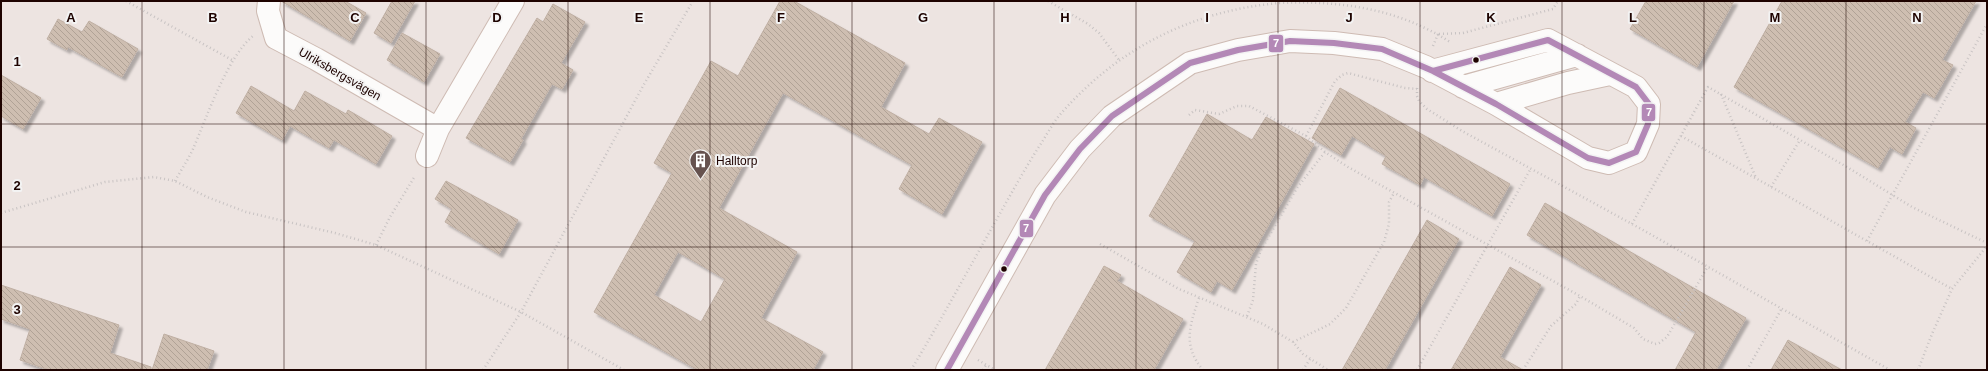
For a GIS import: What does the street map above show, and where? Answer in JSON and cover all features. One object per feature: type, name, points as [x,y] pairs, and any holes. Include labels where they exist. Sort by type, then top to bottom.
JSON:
[{"type":"street","name":"Ulriksbergsvägen","points":[[270,1],[268,11],[276,38],[316,59],[438,129]]},
{"type":"street","points":[[427,156],[438,129],[513,1]]},
{"type":"street","points":[[947,370],[1045,195],[1080,149],[1112,116],[1190,63],[1238,50],[1290,41],[1334,42],[1382,49],[1428,69],[1496,104],[1588,158],[1609,163],[1636,152],[1648,124],[1649,104],[1636,87],[1548,40],[1428,69]]},
{"type":"street","points":[[1463,87],[1577,55]]},
{"type":"street","points":[[1496,104],[1568,83],[1610,74]]},
{"type":"path","points":[[126,1],[232,60]]},
{"type":"path","points":[[483,370],[521,312],[643,86],[693,1]]},
{"type":"path","points":[[1048,1],[1088,24],[1099,33],[1119,60]]},
{"type":"path","points":[[1438,34],[1464,33],[1553,9],[1558,1]]},
{"type":"path","points":[[1867,241],[1987,24]]},
{"type":"path","points":[[175,181],[192,151],[232,60],[243,44],[258,32]]},
{"type":"path","points":[[1428,69],[1417,89],[1419,101],[1427,109],[1530,170],[1708,266],[1890,370]]},
{"type":"path","points":[[1306,136],[1335,81],[1342,75],[1348,73],[1359,75],[1405,88],[1417,89]]},
{"type":"path","points":[[1632,224],[1708,87],[1912,207],[1987,243]]},
{"type":"path","points":[[1721,94],[1756,178]]},
{"type":"path","points":[[1189,115],[1195,110],[1219,114],[1237,106],[1249,106],[1306,136],[1325,152],[1394,193],[1489,244],[1580,296],[1634,328],[1643,339],[1655,344],[1659,344],[1667,337],[1708,266]]},
{"type":"path","points":[[1681,136],[1952,289]]},
{"type":"path","points":[[1771,187],[1800,140]]},
{"type":"path","points":[[1247,316],[1253,300],[1256,264],[1261,250],[1297,188],[1325,152]]},
{"type":"path","points":[[376,245],[390,217],[427,156]]},
{"type":"path","points":[[1417,370],[1530,170]]},
{"type":"path","points":[[1,213],[105,182],[154,177],[175,181],[207,197],[246,212],[334,233],[376,245],[521,312],[624,370]]},
{"type":"path","points":[[1293,342],[1330,324],[1346,308],[1384,242],[1389,224],[1389,202],[1394,193]]},
{"type":"path","points":[[1100,244],[1172,285],[1199,298],[1247,316],[1293,342],[1310,359],[1328,370]]},
{"type":"path","points":[[1918,370],[1952,289],[1987,246]]},
{"type":"path","points":[[1523,370],[1551,326],[1576,304],[1580,296]]},
{"type":"path","points":[[1199,298],[1190,325],[1189,336],[1194,356],[1203,370]]},
{"type":"path","points":[[1747,370],[1782,308]]},
{"type":"path","points":[[1303,370],[1310,359]]},
{"type":"path","points":[[983,370],[986,365]]},
{"type":"building","points":[[281,1],[345,1],[366,13],[350,41]]},
{"type":"building","points":[[392,1],[415,1],[391,43],[374,33]]},
{"type":"building","name":"Halltorp","points":[[780,1],[794,1],[905,63],[881,107],[929,134],[939,118],[982,142],[942,214],[899,189],[912,165],[783,93],[719,208],[797,252],[761,318],[823,352],[813,370],[698,370],[594,312],[672,173],[654,163],[711,61],[738,76]],"holes":[[[678,252],[725,279],[701,322],[654,295]]]},
{"type":"building","points":[[1646,1],[1734,1],[1697,67],[1630,29]]},
{"type":"building","points":[[1782,1],[1976,1],[1942,60],[1953,65],[1934,98],[1923,92],[1905,122],[1916,128],[1902,154],[1890,147],[1878,168],[1734,87]]},
{"type":"building","points":[[553,4],[585,22],[561,63],[573,70],[562,89],[552,84],[521,139],[523,140],[510,162],[466,138],[537,18],[543,22]]},
{"type":"building","points":[[58,19],[82,32],[89,21],[138,49],[122,77],[68,47],[67,50],[47,39]]},
{"type":"building","points":[[402,33],[440,54],[424,82],[387,60]]},
{"type":"building","points":[[1,75],[41,98],[23,129],[1,116]]},
{"type":"building","points":[[251,86],[294,111],[305,91],[346,114],[348,110],[392,136],[376,164],[334,140],[329,148],[290,126],[282,140],[236,113]]},
{"type":"building","points":[[1340,88],[1510,184],[1492,216],[1424,177],[1420,185],[1382,164],[1386,156],[1352,136],[1341,155],[1312,138]]},
{"type":"building","points":[[1207,114],[1252,140],[1266,117],[1314,144],[1232,290],[1217,281],[1211,292],[1177,272],[1195,241],[1149,216]]},
{"type":"building","points":[[446,181],[518,220],[499,254],[445,222],[452,209],[435,199]]},
{"type":"building","points":[[1545,203],[1746,318],[1716,370],[1675,370],[1696,332],[1527,235]]},
{"type":"building","points":[[1427,220],[1459,239],[1385,370],[1342,370]]},
{"type":"building","points":[[1104,266],[1121,275],[1117,281],[1183,319],[1154,370],[1045,370]]},
{"type":"building","points":[[1510,267],[1541,285],[1500,357],[1523,370],[1451,370]]},
{"type":"building","points":[[1,285],[119,325],[110,353],[151,367],[151,370],[49,370],[20,360],[30,329],[1,319]]},
{"type":"building","points":[[164,334],[214,351],[207,370],[152,370]]},
{"type":"building","points":[[1788,340],[1842,370],[1771,370]]},
{"type":"transit line","name":"7","points":[[1548,40],[1636,87],[1649,104],[1648,124],[1636,152],[1609,163],[1588,158],[1496,104],[1433,71],[1548,40]]},
{"type":"transit line","name":"7","points":[[947,370],[1045,195],[1080,149],[1112,116],[1190,63],[1238,50],[1290,41],[1334,43],[1382,49],[1433,71]]},
{"type":"place","name":"Halltorp","points":[[700,180]]}]
